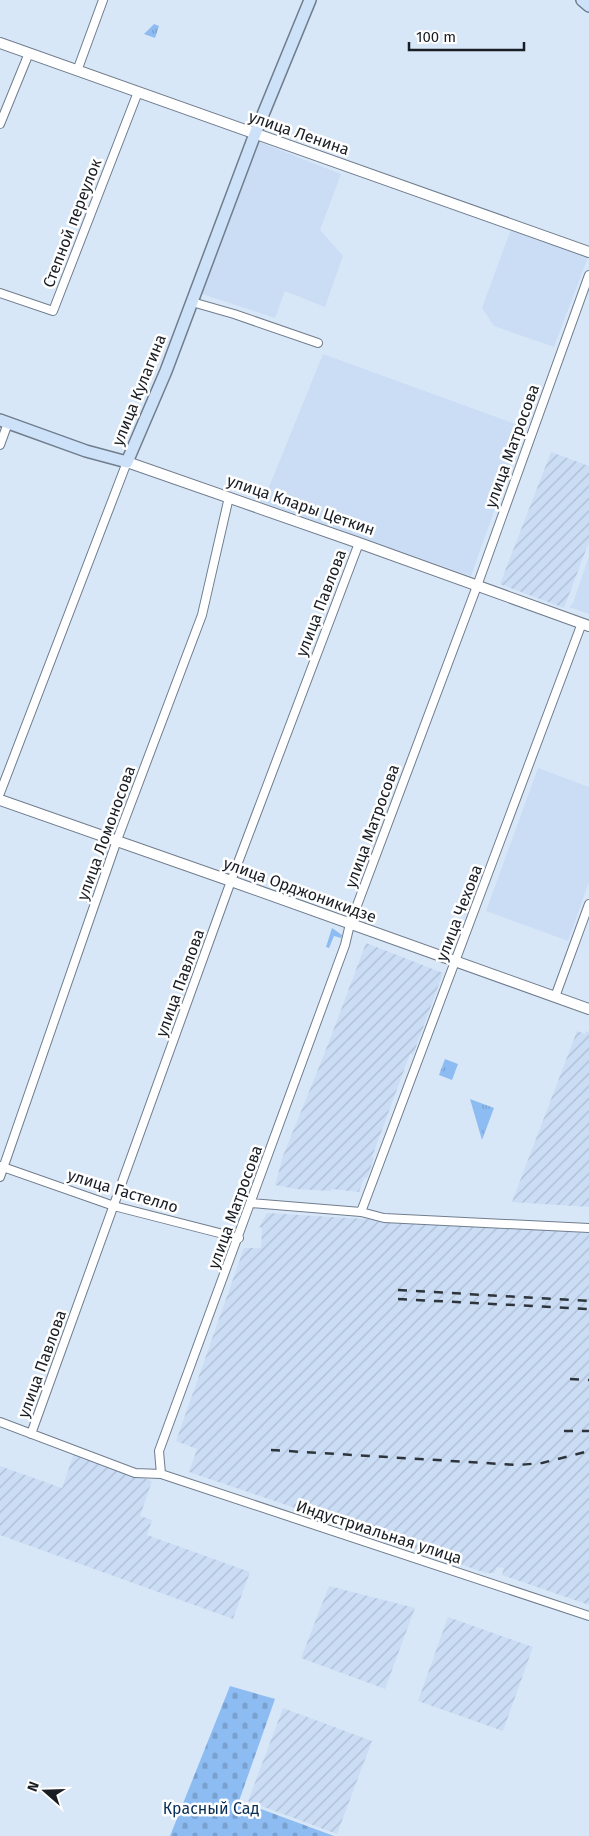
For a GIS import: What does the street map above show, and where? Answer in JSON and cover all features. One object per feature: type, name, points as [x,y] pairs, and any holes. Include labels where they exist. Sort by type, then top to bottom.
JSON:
[{"type":"main road","name":"улица Кулагина","points":[[127,462],[192,302],[218,228],[255,134],[310,0]]},
{"type":"main road","points":[[582,0],[589,6]]},
{"type":"main road","name":"улица Клары Цеткин","points":[[4,422],[93,453],[127,462]]},
{"type":"street","points":[[78,71],[103,0]]},
{"type":"street","name":"улица Ленина","points":[[0,43],[255,134],[352,166],[589,252]]},
{"type":"street","points":[[0,124],[29,53]]},
{"type":"street","name":"Степной переулок","points":[[0,293],[53,311],[138,92]]},
{"type":"street","name":"улица Матросова","points":[[161,1474],[159,1450],[239,1238],[345,944],[350,924],[477,586],[589,275]]},
{"type":"street","points":[[192,302],[318,343]]},
{"type":"street","points":[[0,444],[4,422]]},
{"type":"street","name":"улица Клары Цеткин","points":[[127,462],[586,625]]},
{"type":"street","name":"улица Кулагина","points":[[0,793],[127,462]]},
{"type":"street","name":"улица Ломоносова","points":[[0,1177],[117,840],[202,615],[229,497]]},
{"type":"street","name":"улица Павлова","points":[[31,1434],[231,880],[359,543]]},
{"type":"street","name":"улица Чехова","points":[[361,1212],[586,625]]},
{"type":"street","name":"улица Орджоникидзе","points":[[0,800],[231,880],[589,1009]]},
{"type":"street","points":[[555,997],[589,904]]},
{"type":"street","name":"улица Гастелло","points":[[2,1167],[114,1206],[239,1238]]},
{"type":"street","points":[[251,1203],[361,1212],[384,1218],[589,1228]]},
{"type":"street","name":"Индустриальная улица","points":[[0,1422],[135,1473],[161,1474],[589,1616]]},
{"type":"shaded area","points":[[257,141],[341,174],[320,230],[343,256],[325,307],[285,291],[275,318],[202,294]]},
{"type":"shaded area","points":[[511,229],[588,257],[554,347],[494,326],[482,308]]},
{"type":"shaded area","points":[[323,354],[524,427],[471,576],[257,501],[267,492]]},
{"type":"shaded area","points":[[551,452],[589,466],[589,542],[564,608],[500,584]]},
{"type":"shaded area","points":[[589,556],[589,614],[569,607],[573,603]]},
{"type":"shaded area","points":[[538,768],[589,787],[589,882],[568,941],[486,911]]},
{"type":"shaded area","points":[[366,943],[443,973],[413,1055],[410,1054],[372,1157],[374,1158],[367,1178],[364,1178],[359,1192],[332,1189],[331,1191],[296,1189],[275,1185],[283,1156]]},
{"type":"shaded area","points":[[577,1031],[585,1034],[586,1031],[589,1032],[589,1207],[512,1202]]},
{"type":"shaded area","points":[[267,1213],[589,1233],[589,1605],[502,1575],[504,1568],[497,1567],[494,1573],[486,1573],[189,1472],[197,1449],[176,1441],[244,1248],[261,1248],[262,1228],[259,1227]]},
{"type":"shaded area","points":[[74,1453],[152,1481],[140,1516],[152,1520],[147,1535],[250,1572],[233,1619],[0,1535],[0,1466],[62,1488]]},
{"type":"shaded area","points":[[329,1586],[415,1608],[385,1689],[301,1658]]},
{"type":"shaded area","points":[[448,1617],[533,1647],[503,1731],[418,1701]]},
{"type":"shaded area","points":[[283,1708],[372,1741],[337,1834],[248,1801]]},
{"type":"green space","points":[[154,24],[159,26],[155,38],[144,34]]},
{"type":"green space","points":[[332,928],[342,935],[341,938],[334,936],[329,948],[326,947]]},
{"type":"green space","points":[[445,1059],[458,1064],[452,1080],[439,1075]]},
{"type":"green space","points":[[470,1099],[494,1108],[482,1140]]},
{"type":"green space","name":"Красный Сад","points":[[230,1686],[275,1699],[239,1801],[334,1836],[170,1836]]},
{"type":"railway","points":[[398,1290],[589,1301]]},
{"type":"railway","points":[[398,1299],[589,1309]]},
{"type":"railway","points":[[570,1379],[589,1380]]},
{"type":"railway","points":[[564,1431],[589,1431]]},
{"type":"railway","points":[[271,1450],[518,1465],[542,1463],[589,1451]]}]
